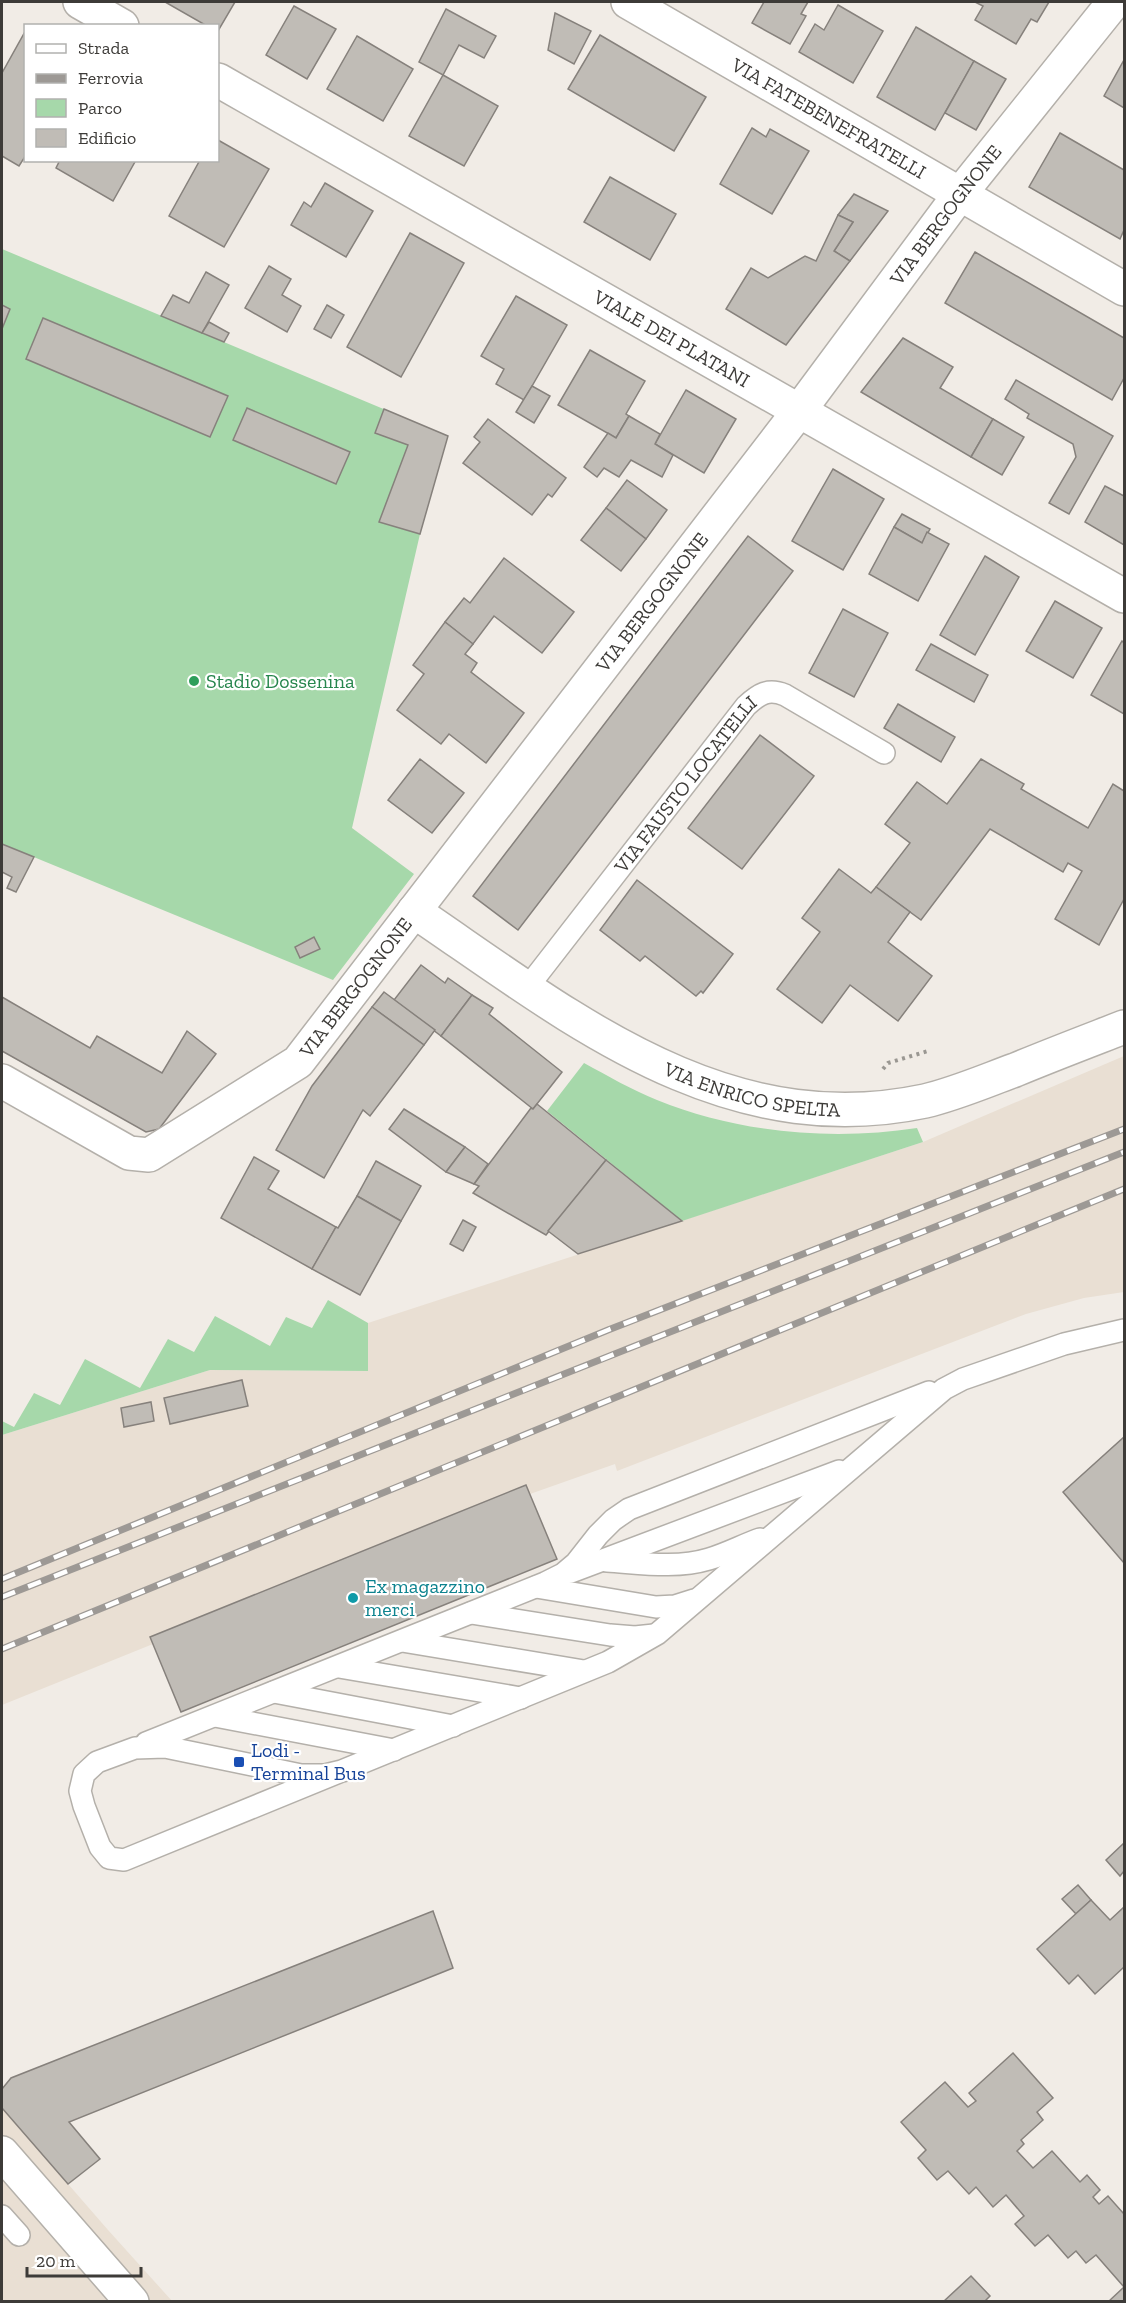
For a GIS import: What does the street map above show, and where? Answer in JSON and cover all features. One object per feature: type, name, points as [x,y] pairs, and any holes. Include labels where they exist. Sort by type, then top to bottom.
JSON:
[{"type":"street","points":[[80,2],[118,24]]},
{"type":"street","name":"VIA FATEBENEFRATELLI","points":[[628,2],[1125,289]]},
{"type":"street","name":"VIA BERGOGNONE","points":[[2,1082],[129,1153],[149,1155],[298,1062],[799,411],[960,194],[1114,2]]},
{"type":"street","name":"VIALE DEI PLATANI","points":[[219,81],[1125,596]]},
{"type":"street","name":"VIA ENRICO SPELTA","points":[[414,911],[589,1029],[630,1052],[703,1085],[746,1097],[790,1105],[880,1108],[926,1100],[975,1085],[1125,1027]]},
{"type":"street","points":[[2,2153],[132,2301]]},
{"type":"lane","name":"VIA FAUSTO LOCATELLI","points":[[527,988],[738,715],[756,697],[767,691],[785,695],[884,753]]},
{"type":"lane","points":[[564,1574],[613,1520],[629,1509],[963,1379],[1064,1344],[1125,1330]]},
{"type":"lane","points":[[854,1465],[564,1574],[97,1762],[84,1774],[80,1791],[100,1847],[109,1858],[124,1860],[608,1662],[657,1634],[697,1599],[775,1533],[854,1465],[928,1401],[963,1379]]},
{"type":"lane","points":[[600,1560],[663,1565],[693,1562],[708,1559],[775,1533]]},
{"type":"lane","points":[[536,1587],[656,1607],[675,1606],[697,1599]]},
{"type":"lane","points":[[471,1613],[610,1635],[635,1637],[657,1634]]},
{"type":"lane","points":[[400,1641],[585,1671]]},
{"type":"lane","points":[[338,1666],[522,1698]]},
{"type":"lane","points":[[274,1692],[454,1726]]},
{"type":"lane","points":[[214,1716],[394,1750]]},
{"type":"lane","points":[[135,1748],[165,1747],[301,1775],[346,1770]]},
{"type":"lane","points":[[2,2216],[19,2235]]},
{"type":"path","points":[[884,1073],[883,1067],[888,1063],[928,1051]]},
{"type":"shaded area","points":[[1124,1056],[1124,1292],[1084,1298],[1026,1314],[617,1471],[615,1464],[530,1494],[526,1485],[153,1644],[2,1705],[2,1435],[210,1370],[367,1371],[368,1323],[923,1142]]},
{"type":"shaded area","points":[[2,2108],[108,2230],[172,2301],[2,2301]]},
{"type":"green space","name":"Stadio Dossenina","points":[[2,249],[448,436],[420,534],[352,828],[414,874],[333,980],[2,844]]},
{"type":"green space","points":[[584,1063],[657,1100],[720,1120],[752,1127],[819,1134],[885,1132],[917,1128],[923,1142],[682,1221],[547,1111]]},
{"type":"green space","points":[[328,1300],[368,1323],[368,1371],[210,1370],[2,1435],[2,1421],[14,1427],[34,1393],[60,1405],[85,1359],[140,1388],[168,1339],[194,1352],[215,1316],[270,1346],[286,1317],[312,1328]]},
{"type":"building","points":[[165,2],[235,2],[219,29],[219,24],[204,24]]},
{"type":"building","points":[[764,2],[808,2],[801,14],[806,16],[790,44],[752,23]]},
{"type":"building","points":[[975,2],[1049,2],[1037,22],[1031,19],[1016,44],[975,20],[983,6]]},
{"type":"building","points":[[838,5],[883,31],[853,83],[799,52],[815,24],[824,30]]},
{"type":"building","points":[[294,6],[336,29],[307,79],[266,55]]},
{"type":"building","points":[[446,9],[496,36],[484,58],[459,45],[443,75],[419,62]]},
{"type":"building","points":[[555,13],[591,31],[574,64],[548,50]]},
{"type":"building","points":[[916,27],[974,61],[935,130],[877,97]]},
{"type":"building","points":[[24,34],[24,158],[19,166],[2,156],[2,73]]},
{"type":"building","points":[[600,35],[706,97],[674,151],[568,89]]},
{"type":"building","points":[[357,36],[413,69],[383,121],[327,89]]},
{"type":"building","points":[[1124,60],[1124,108],[1104,96]]},
{"type":"building","points":[[974,61],[1006,79],[976,130],[945,113]]},
{"type":"building","points":[[443,75],[498,106],[464,166],[409,136]]},
{"type":"building","points":[[752,128],[766,137],[770,129],[809,151],[772,214],[720,184]]},
{"type":"building","points":[[1060,133],[1124,170],[1124,230],[1120,239],[1029,187]]},
{"type":"building","points":[[219,141],[269,169],[224,247],[169,216],[199,162],[219,162]]},
{"type":"building","points":[[59,162],[135,162],[113,201],[56,168]]},
{"type":"building","points":[[610,177],[676,214],[650,260],[584,222]]},
{"type":"building","points":[[325,183],[373,211],[346,257],[291,225],[304,202],[311,207]]},
{"type":"building","points":[[854,194],[888,211],[850,261],[834,251],[853,222],[838,215]]},
{"type":"building","points":[[838,215],[853,222],[834,251],[850,261],[786,345],[726,309],[751,268],[768,278],[805,256],[816,261]]},
{"type":"building","points":[[410,233],[464,263],[401,377],[347,347]]},
{"type":"building","points":[[975,252],[1124,338],[1124,378],[1112,400],[945,303]]},
{"type":"building","points":[[269,266],[291,279],[282,295],[301,306],[287,332],[245,308]]},
{"type":"building","points":[[206,272],[229,285],[202,333],[161,316],[173,295],[189,303]]},
{"type":"building","points":[[516,296],[567,325],[524,400],[496,384],[504,369],[481,356]]},
{"type":"building","points":[[2,305],[10,309],[2,329]]},
{"type":"building","points":[[327,305],[344,315],[331,338],[314,329]]},
{"type":"building","points":[[43,318],[228,396],[210,437],[26,359]]},
{"type":"building","points":[[209,322],[229,333],[224,342],[202,333]]},
{"type":"building","points":[[903,338],[953,367],[940,388],[993,419],[971,457],[861,392]]},
{"type":"building","points":[[590,350],[645,381],[626,414],[629,416],[616,438],[558,405]]},
{"type":"building","points":[[1016,380],[1113,436],[1069,514],[1049,503],[1076,457],[1073,444],[1027,418],[1029,414],[1005,399]]},
{"type":"building","points":[[532,386],[550,396],[534,423],[516,412]]},
{"type":"building","points":[[686,390],[736,419],[704,473],[655,444]]},
{"type":"building","points":[[247,408],[350,452],[336,484],[233,440]]},
{"type":"building","points":[[384,409],[448,436],[420,534],[379,522],[408,445],[375,433]]},
{"type":"building","points":[[629,416],[660,434],[655,444],[673,455],[662,477],[631,460],[619,477],[604,468],[597,477],[584,467],[608,433],[616,438]]},
{"type":"building","points":[[488,419],[566,478],[552,497],[548,494],[532,515],[463,463],[480,442],[474,437]]},
{"type":"building","points":[[993,419],[1024,437],[1002,475],[971,457]]},
{"type":"building","points":[[833,469],[884,499],[843,570],[792,541]]},
{"type":"building","points":[[627,480],[667,510],[646,539],[606,508]]},
{"type":"building","points":[[1105,486],[1124,496],[1124,545],[1085,522]]},
{"type":"building","points":[[606,508],[646,539],[621,571],[581,540]]},
{"type":"building","points":[[902,514],[930,529],[922,543],[894,527]]},
{"type":"building","points":[[894,527],[922,543],[927,532],[949,544],[918,601],[869,574]]},
{"type":"building","points":[[748,536],[793,571],[518,930],[473,896]]},
{"type":"building","points":[[985,556],[1019,577],[975,655],[940,635]]},
{"type":"building","points":[[504,558],[574,612],[542,653],[494,616],[473,644],[445,622],[464,598],[470,603]]},
{"type":"building","points":[[1055,601],[1102,628],[1073,678],[1026,651]]},
{"type":"building","points":[[843,609],[888,633],[854,697],[809,673]]},
{"type":"building","points":[[445,622],[473,644],[465,654],[477,663],[471,672],[524,713],[486,763],[449,734],[441,744],[397,710],[424,674],[413,665]]},
{"type":"building","points":[[1122,641],[1124,643],[1124,714],[1091,695]]},
{"type":"building","points":[[931,644],[988,675],[974,702],[916,670]]},
{"type":"building","points":[[898,704],[955,737],[941,762],[884,728]]},
{"type":"building","points":[[760,735],[814,776],[742,869],[688,828]]},
{"type":"building","points":[[420,759],[464,793],[432,833],[388,800]]},
{"type":"building","points":[[981,759],[1024,784],[1021,789],[1088,828],[1113,784],[1124,791],[1124,899],[1099,945],[1055,919],[1082,871],[1068,863],[1063,872],[990,829],[921,920],[876,887],[910,843],[885,824],[917,782],[947,804]]},
{"type":"building","points":[[2,844],[34,857],[16,892],[7,888],[12,877],[2,872]]},
{"type":"building","points":[[839,869],[871,893],[876,887],[910,912],[888,942],[932,976],[898,1021],[850,985],[822,1023],[777,989],[820,932],[802,918]]},
{"type":"building","points":[[637,880],[733,954],[703,993],[701,991],[696,996],[645,956],[640,961],[600,930]]},
{"type":"building","points":[[314,937],[320,949],[300,958],[295,947]]},
{"type":"building","points":[[421,965],[445,983],[448,978],[472,995],[441,1036],[394,1000]]},
{"type":"building","points":[[384,992],[435,1030],[424,1045],[372,1007]]},
{"type":"building","points":[[472,995],[493,1008],[489,1014],[562,1072],[533,1109],[441,1036]]},
{"type":"building","points":[[2,997],[90,1048],[97,1036],[162,1073],[187,1031],[216,1054],[159,1129],[146,1132],[2,1051]]},
{"type":"building","points":[[372,1007],[424,1045],[370,1116],[363,1110],[324,1178],[276,1150],[312,1086]]},
{"type":"building","points":[[537,1104],[606,1160],[546,1235],[473,1193],[479,1186],[474,1184],[531,1108],[533,1109]]},
{"type":"building","points":[[404,1109],[465,1147],[446,1172],[389,1129]]},
{"type":"building","points":[[465,1147],[488,1164],[474,1184],[446,1172]]},
{"type":"building","points":[[254,1157],[279,1171],[268,1189],[336,1227],[312,1269],[221,1218]]},
{"type":"building","points":[[606,1160],[682,1221],[578,1254],[548,1231]]},
{"type":"building","points":[[376,1161],[421,1186],[401,1221],[357,1196]]},
{"type":"building","points":[[357,1196],[401,1221],[360,1295],[312,1269]]},
{"type":"building","points":[[463,1220],[476,1227],[463,1251],[450,1244]]},
{"type":"building","points":[[242,1380],[248,1406],[170,1424],[164,1398]]},
{"type":"building","points":[[151,1402],[154,1421],[124,1427],[121,1408]]},
{"type":"building","points":[[1124,1437],[1124,1563],[1063,1492]]},
{"type":"building","name":"Ex magazzino merci","points":[[526,1485],[557,1559],[181,1712],[150,1637]]},
{"type":"building","points":[[1124,1843],[1124,1871],[1120,1876],[1106,1860]]},
{"type":"building","points":[[1078,1885],[1091,1900],[1076,1914],[1062,1899]]},
{"type":"building","points":[[1091,1900],[1110,1920],[1124,1907],[1124,1967],[1095,1994],[1078,1975],[1069,1984],[1037,1949]]},
{"type":"building","points":[[433,1911],[453,1968],[69,2122],[100,2159],[68,2184],[2,2108],[2,2089],[11,2078]]},
{"type":"building","points":[[1013,2053],[1053,2098],[1037,2112],[1043,2120],[1021,2140],[1024,2144],[1017,2151],[1033,2168],[1052,2151],[1080,2182],[1087,2175],[1100,2190],[1093,2197],[1099,2204],[1108,2196],[1124,2214],[1124,2287],[1096,2255],[1086,2263],[1076,2251],[1068,2258],[1048,2235],[1035,2246],[1015,2224],[1024,2216],[1006,2195],[993,2207],[976,2187],[969,2194],[948,2171],[937,2180],[918,2158],[926,2150],[901,2122],[945,2082],[968,2107],[976,2101],[969,2093]]},
{"type":"building","points":[[971,2276],[990,2296],[984,2302],[943,2302]]},
{"type":"building","points":[[1124,2287],[1124,2302],[1108,2302]]},
{"type":"railway","points":[[2,1579],[608,1330],[1124,1129]]},
{"type":"railway","points":[[2,1597],[1124,1152]]},
{"type":"railway","points":[[2,1649],[1124,1189]]},
{"type":"place","name":"Stadio Dossenina","points":[[194,681]]},
{"type":"place","name":"Ex magazzino merci","points":[[353,1598]]},
{"type":"place","name":"Lodi - Terminal Bus","points":[[239,1762]]}]
